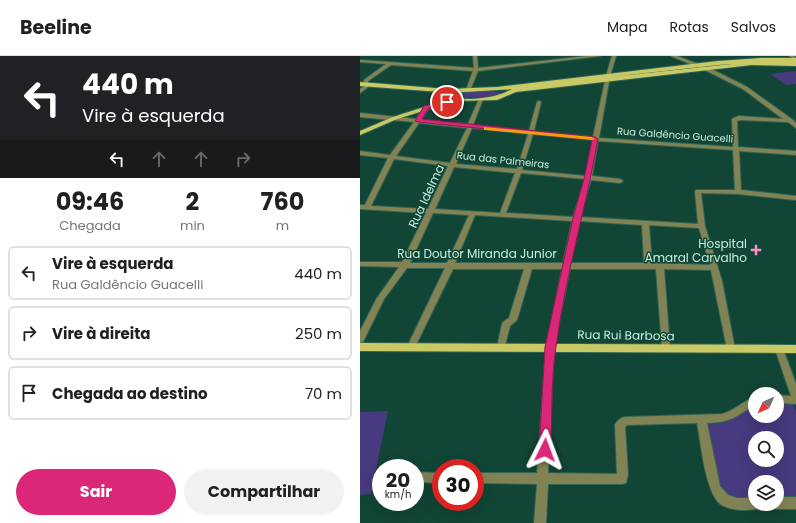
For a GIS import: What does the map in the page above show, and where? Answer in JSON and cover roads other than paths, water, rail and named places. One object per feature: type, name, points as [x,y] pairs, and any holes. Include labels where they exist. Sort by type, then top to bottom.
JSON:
[{"type":"main road","points":[[704,67],[744,60],[782,58],[796,60]]},
{"type":"main road","points":[[362,88],[458,99],[481,99],[497,98],[515,90],[704,67],[752,63],[796,64]]},
{"type":"main road","points":[[362,88],[447,90],[497,89],[608,78]]},
{"type":"main road","points":[[497,89],[504,93],[503,96]]},
{"type":"main road","points":[[360,128],[385,117],[437,101],[447,90]]},
{"type":"main road","points":[[360,133],[395,118],[458,99]]},
{"type":"main road","name":"Rua Rui Barbosa","points":[[360,347],[550,347],[796,350]]},
{"type":"street","points":[[468,90],[476,70],[475,56]]},
{"type":"street","points":[[360,61],[476,70],[598,56]]},
{"type":"street","points":[[540,523],[550,347],[568,265],[576,218],[588,179],[595,139],[614,56]]},
{"type":"street","points":[[673,56],[704,67]]},
{"type":"street","points":[[680,56],[753,93],[793,121],[796,126]]},
{"type":"street","points":[[791,56],[796,60]]},
{"type":"street","points":[[362,88],[366,81],[390,63]]},
{"type":"street","name":"Rua Idelma","points":[[360,340],[381,298],[405,265],[470,127],[481,99]]},
{"type":"street","points":[[503,213],[520,172],[532,133],[539,102]]},
{"type":"street","points":[[426,108],[392,157],[364,207],[473,213],[503,213],[702,226]]},
{"type":"street","name":"Rua Galdêncio Guacelli","points":[[360,115],[595,139],[796,153]]},
{"type":"street","points":[[738,192],[734,120],[739,118],[793,121]]},
{"type":"street","name":"Rua das Palmeiras","points":[[360,153],[452,166],[620,181]]},
{"type":"street","points":[[731,349],[718,281],[702,226],[698,191],[738,192],[796,198]]},
{"type":"street","points":[[411,347],[450,266],[473,213]]},
{"type":"street","points":[[645,223],[648,266]]},
{"type":"street","name":"Rua Doutor Miranda Junior","points":[[360,264],[450,266],[660,266],[713,268]]},
{"type":"street","points":[[501,347],[506,324],[513,320],[529,266]]},
{"type":"street","points":[[660,266],[666,348]]},
{"type":"street","points":[[779,349],[796,398],[784,399]]},
{"type":"street","points":[[484,478],[622,479],[620,425],[625,421],[730,417],[748,404]]},
{"type":"street","points":[[701,419],[714,488],[724,500],[737,504],[748,504]]},
{"type":"street","points":[[784,503],[796,503]]},
{"type":"place","name":"Hospital Amaral Carvalho","points":[[756,250]]}]
